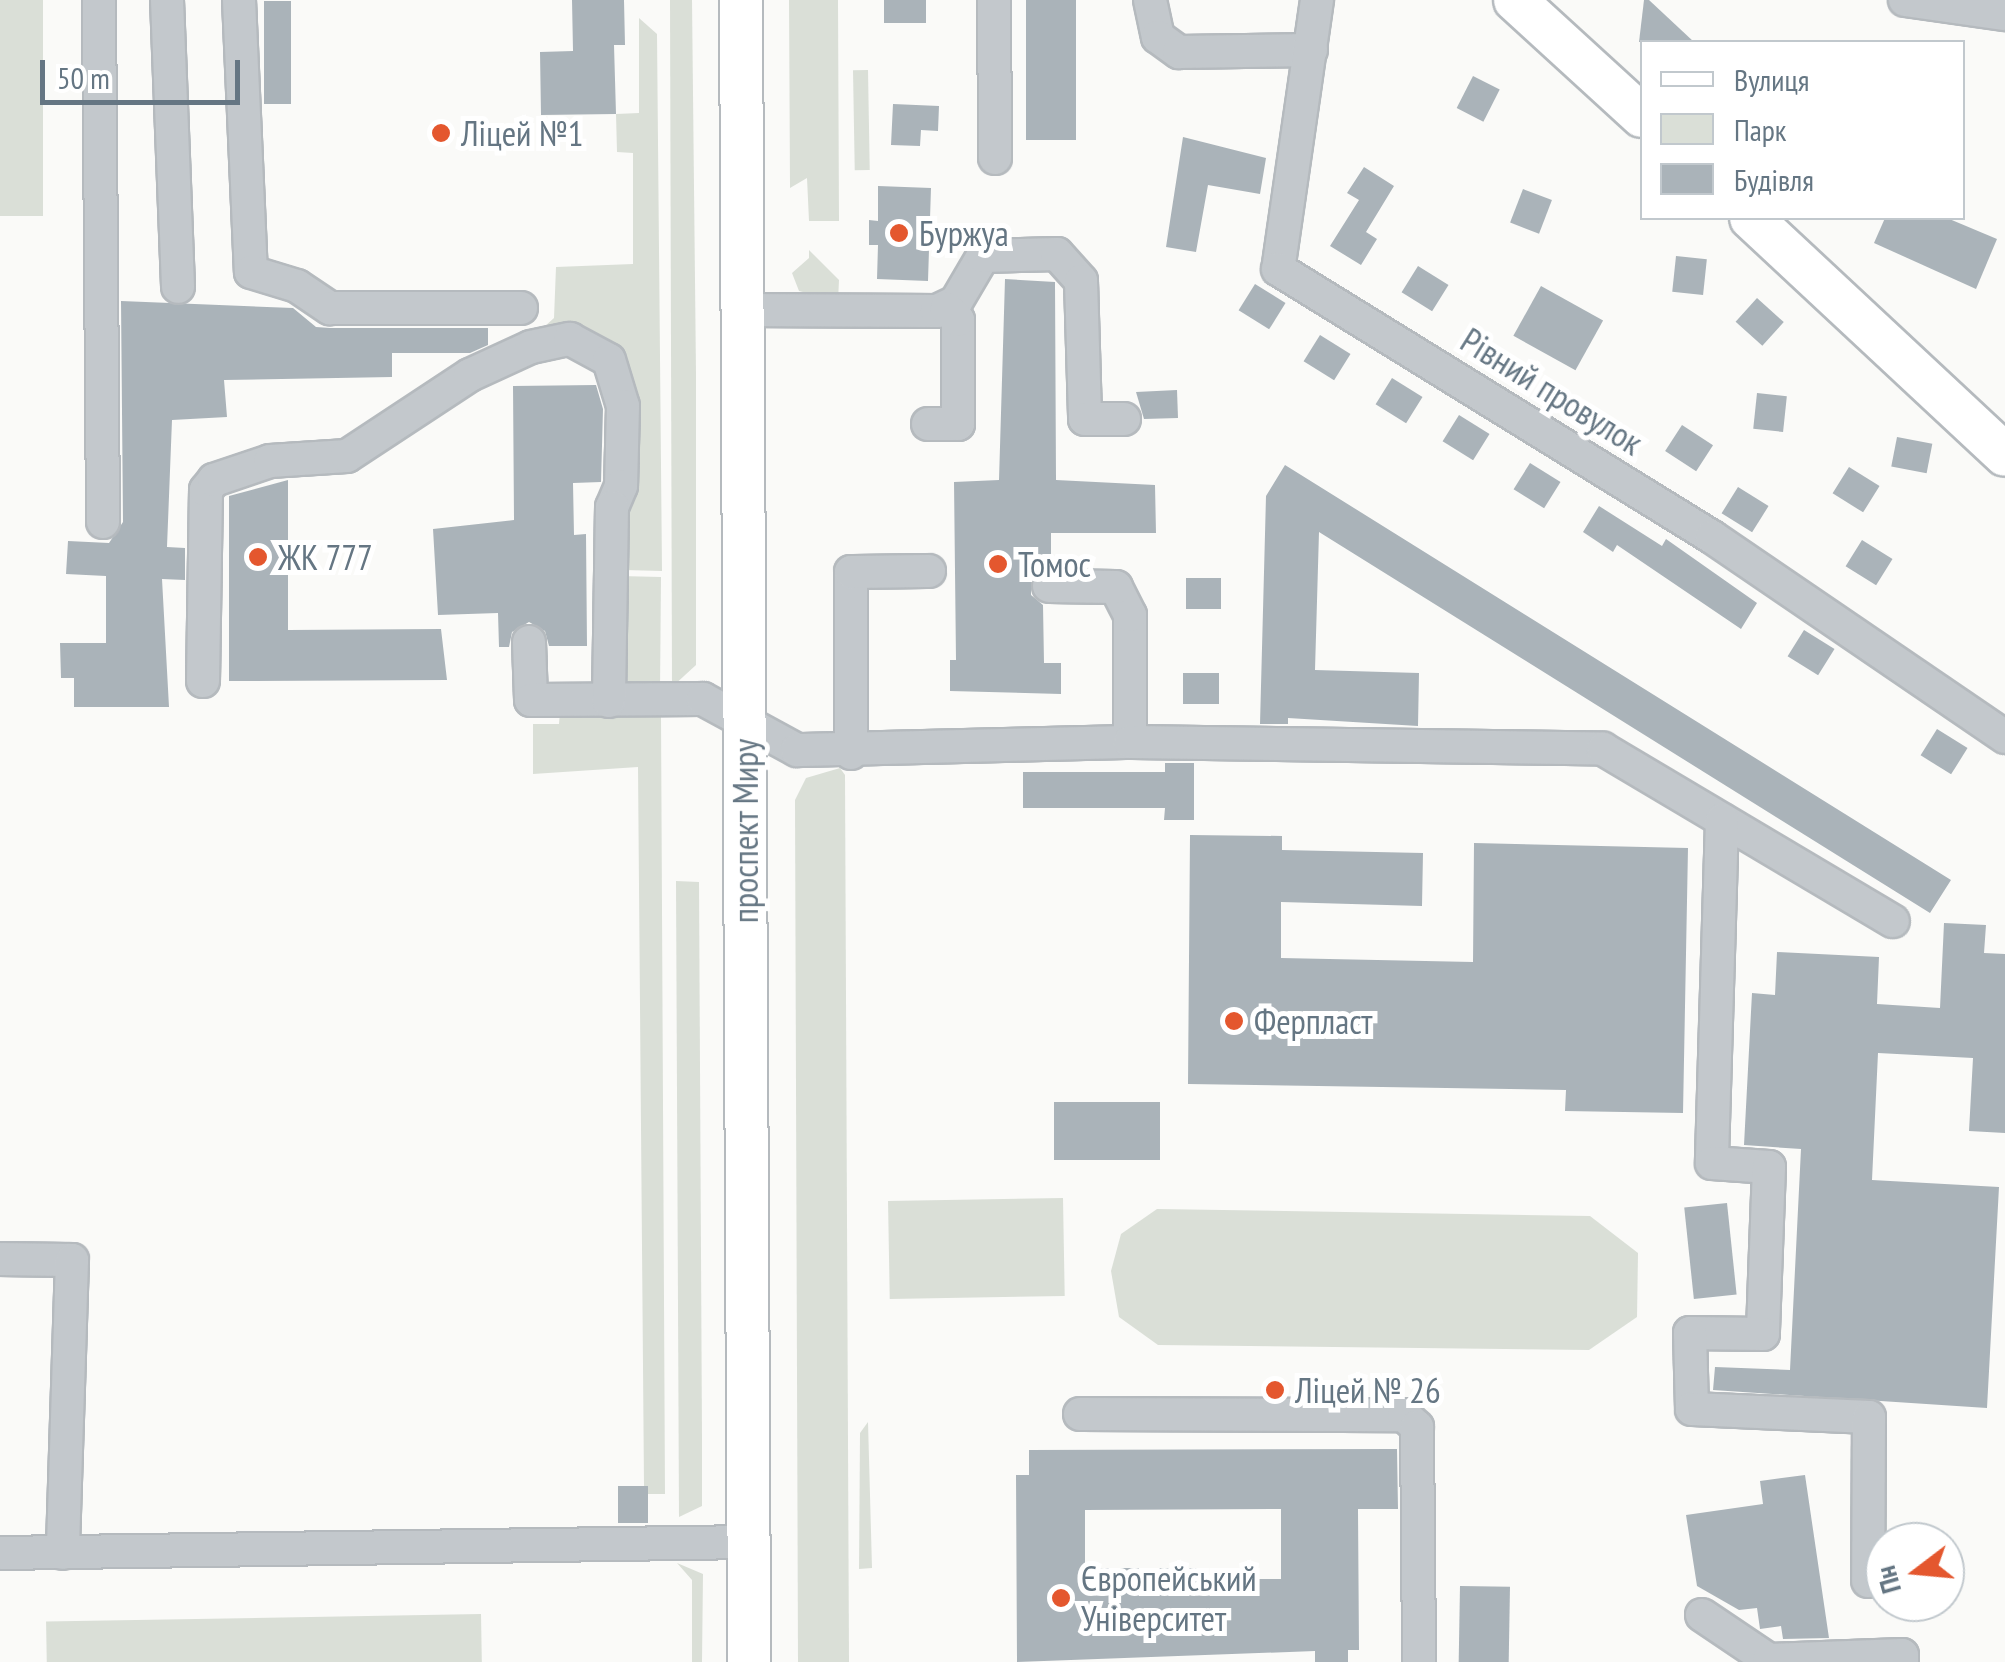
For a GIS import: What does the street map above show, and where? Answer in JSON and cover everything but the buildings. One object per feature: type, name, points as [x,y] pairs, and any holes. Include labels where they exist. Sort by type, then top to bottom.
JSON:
[{"type":"main road","name":"проспект Миру","points":[[741,0],[749,1662]]},
{"type":"main road","points":[[1514,0],[1640,114]]},
{"type":"main road","points":[[1753,220],[2005,454]]},
{"type":"street","points":[[99,0],[104,522]]},
{"type":"street","points":[[167,0],[178,287]]},
{"type":"street","points":[[239,0],[251,272],[297,286],[330,308],[521,308]]},
{"type":"street","points":[[994,0],[994,158]]},
{"type":"street","points":[[1150,0],[1158,37],[1179,52],[1311,50]]},
{"type":"street","name":"Рівний провулок","points":[[1317,0],[1278,269],[1712,538],[2005,737]]},
{"type":"street","points":[[1905,0],[2005,14]]},
{"type":"street","points":[[947,309],[984,256],[1058,254],[1081,281],[1085,419],[1124,419]]},
{"type":"street","points":[[741,310],[947,309],[958,320],[958,424],[928,424]]},
{"type":"street","points":[[203,681],[206,490],[214,480],[270,461],[347,456],[470,375],[531,347],[570,339],[609,360],[623,406],[621,486],[612,507],[610,701]]},
{"type":"street","points":[[852,753],[851,572],[929,570]]},
{"type":"street","points":[[1049,586],[1116,586],[1130,615],[1130,742]]},
{"type":"street","points":[[529,642],[531,700],[703,699],[797,750],[852,753],[1130,742],[1603,749],[1893,921]]},
{"type":"street","points":[[1722,820],[1712,1164],[1768,1166],[1763,1334],[1690,1333],[1692,1409],[1869,1417],[1868,1522]]},
{"type":"street","points":[[0,1259],[72,1260],[63,1553]]},
{"type":"street","points":[[1080,1414],[1404,1416],[1417,1428],[1419,1662]]},
{"type":"street","points":[[0,1554],[748,1542]]},
{"type":"street","points":[[1702,1615],[1770,1660],[1902,1656],[1902,1662]]},
{"type":"green space","points":[[0,0],[43,0],[43,216],[0,216]]},
{"type":"green space","points":[[670,0],[692,0],[696,374],[696,665],[672,687]]},
{"type":"green space","points":[[789,0],[838,0],[839,221],[809,221],[807,178],[790,188]]},
{"type":"green space","points":[[639,18],[657,34],[662,571],[624,570],[624,369],[544,327],[554,318],[556,267],[633,264],[633,153],[617,152],[616,114],[639,113]]},
{"type":"green space","points":[[853,70],[868,70],[870,170],[855,170]]},
{"type":"green space","points":[[809,250],[839,280],[838,301],[799,291],[792,273],[809,258]]},
{"type":"green space","points":[[620,576],[661,577],[660,690],[623,684]]},
{"type":"green space","points":[[560,711],[661,714],[665,1494],[648,1494],[644,1486],[638,767],[533,774],[533,724],[559,724]]},
{"type":"green space","points":[[840,768],[845,775],[849,1662],[798,1662],[795,800],[806,778]]},
{"type":"green space","points":[[676,881],[699,882],[702,1438],[702,1506],[679,1517]]},
{"type":"green space","points":[[1063,1198],[1065,1296],[890,1299],[888,1201]]},
{"type":"green space","points":[[1157,1209],[1590,1216],[1638,1253],[1637,1317],[1589,1350],[1158,1345],[1119,1317],[1111,1271],[1121,1234]]},
{"type":"green space","points":[[868,1422],[872,1568],[859,1569],[860,1433]]},
{"type":"green space","points":[[677,1563],[703,1574],[702,1662],[692,1662],[692,1580]]},
{"type":"green space","points":[[481,1614],[482,1662],[47,1662],[46,1622]]},
{"type":"place","name":"Ліцей №1","points":[[441,133]]},
{"type":"place","name":"Буржуа","points":[[899,233]]},
{"type":"place","name":"ЖК 777","points":[[258,557]]},
{"type":"place","name":"Томос","points":[[998,564]]},
{"type":"place","name":"Ферпласт","points":[[1234,1021]]},
{"type":"place","name":"Ліцей № 26","points":[[1275,1390]]},
{"type":"place","name":"Європейський Університет","points":[[1061,1598]]}]
